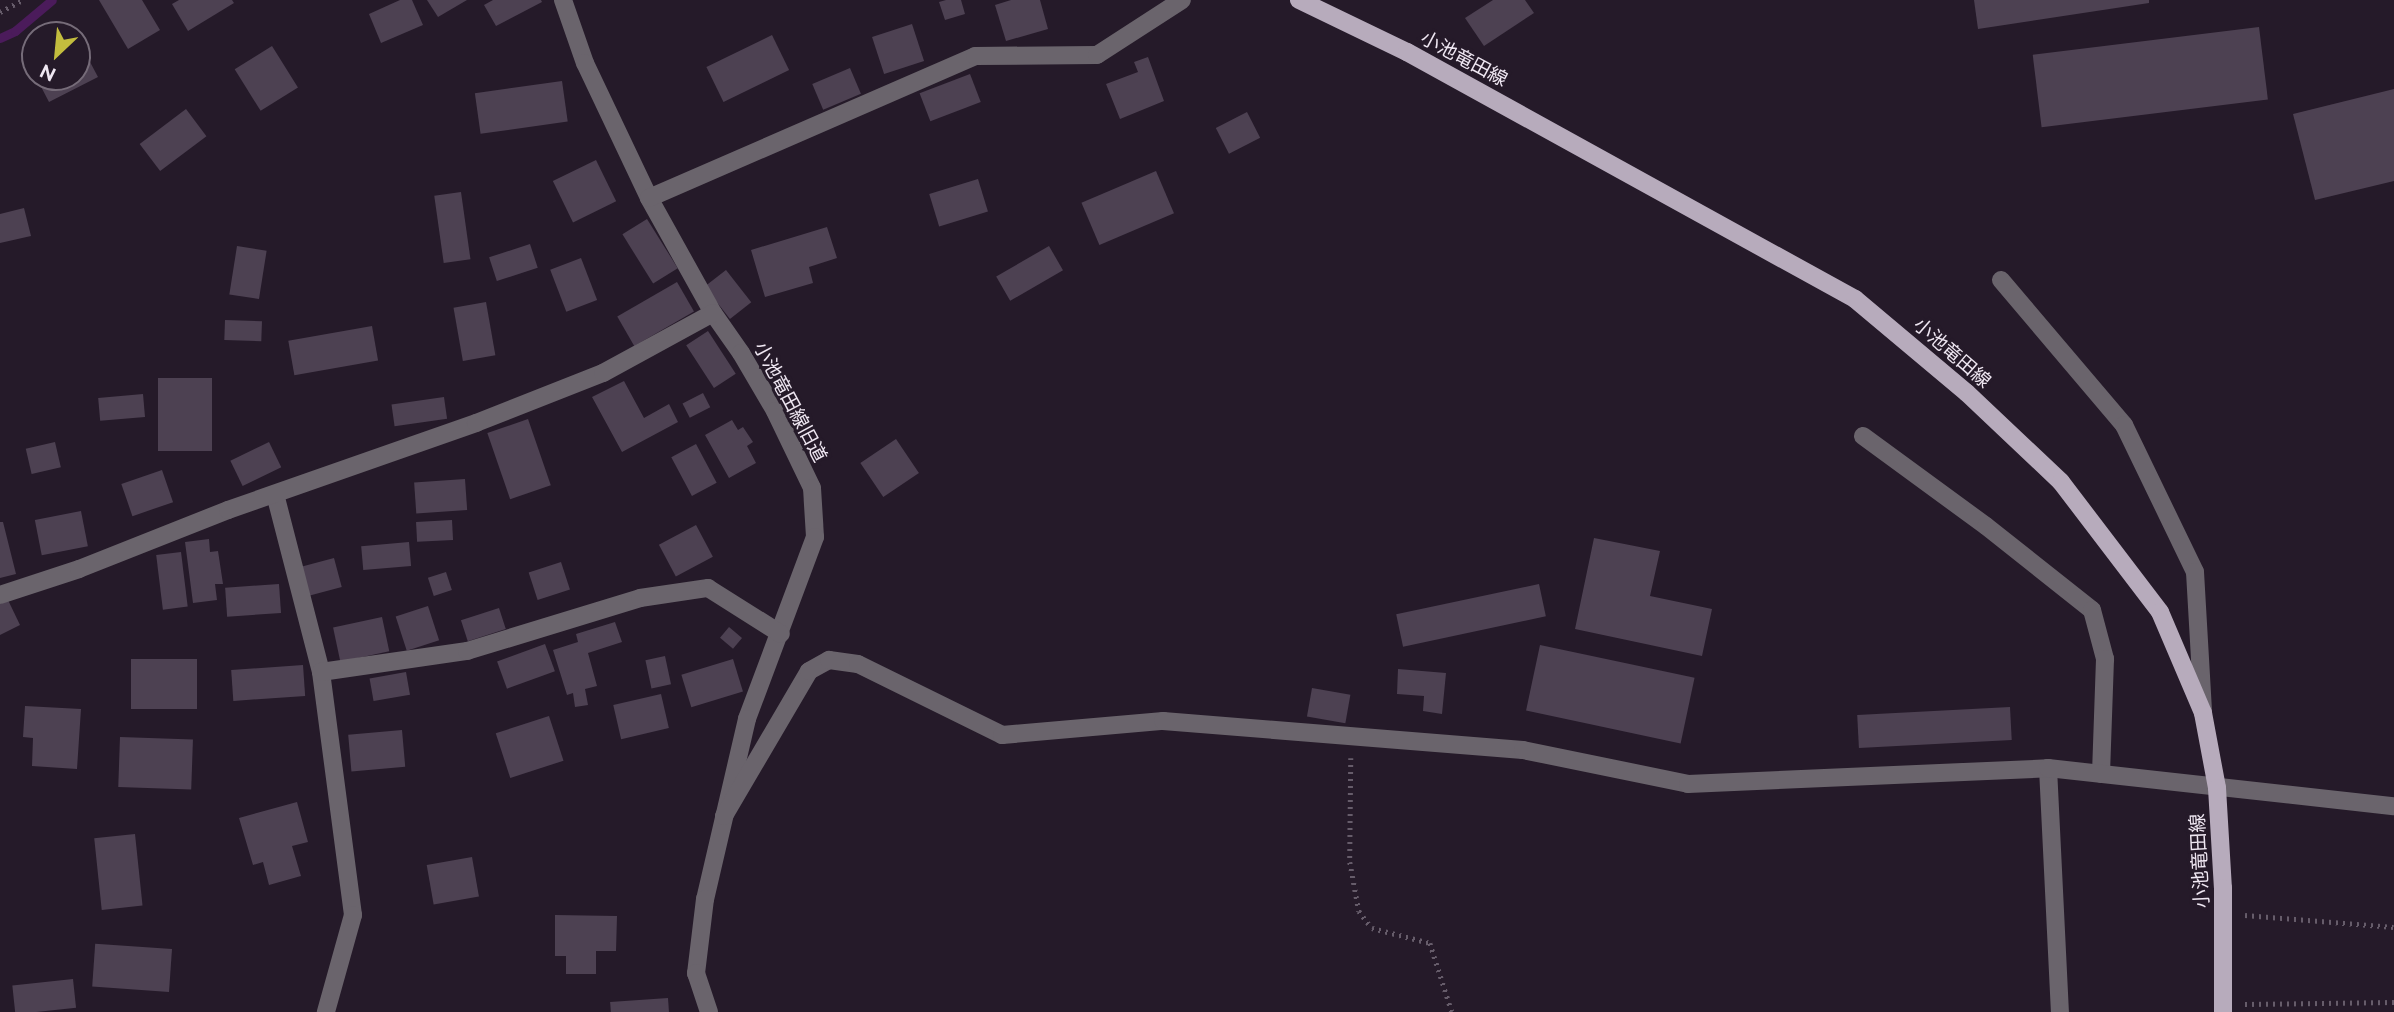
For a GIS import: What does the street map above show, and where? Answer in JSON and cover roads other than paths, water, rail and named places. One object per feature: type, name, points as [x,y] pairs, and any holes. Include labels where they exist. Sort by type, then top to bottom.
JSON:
[{"type":"main road","name":"小池竜田線","points":[[1299,0],[1407,52],[1855,299],[1967,393],[2061,482],[2160,612],[2203,713],[2217,788],[2223,914],[2223,1009]]},
{"type":"street","name":"小池竜田線旧道","points":[[563,0],[584,63],[649,198],[713,313],[741,353],[775,411],[811,488],[815,537],[747,719],[705,899],[696,973],[709,1012]]},
{"type":"street","points":[[649,198],[975,56],[1097,55],[1182,0]]},
{"type":"street","points":[[2001,280],[2123,425],[2195,572],[2203,713]]},
{"type":"street","points":[[0,595],[79,569],[275,494],[476,423],[603,373],[713,313]]},
{"type":"street","points":[[1863,436],[1986,526],[2092,610],[2105,659],[2101,774]]},
{"type":"street","points":[[275,494],[321,672],[353,915],[326,1012]]},
{"type":"street","points":[[321,672],[467,651],[640,598],[708,588],[781,634]]},
{"type":"street","points":[[724,816],[809,671],[829,660],[858,664],[1002,735],[1163,722],[1524,750],[1688,784],[2048,768],[2394,806]]},
{"type":"street","points":[[2048,768],[2060,1012]]},
{"type":"waterway","points":[[0,38],[15,31],[52,0]]}]
